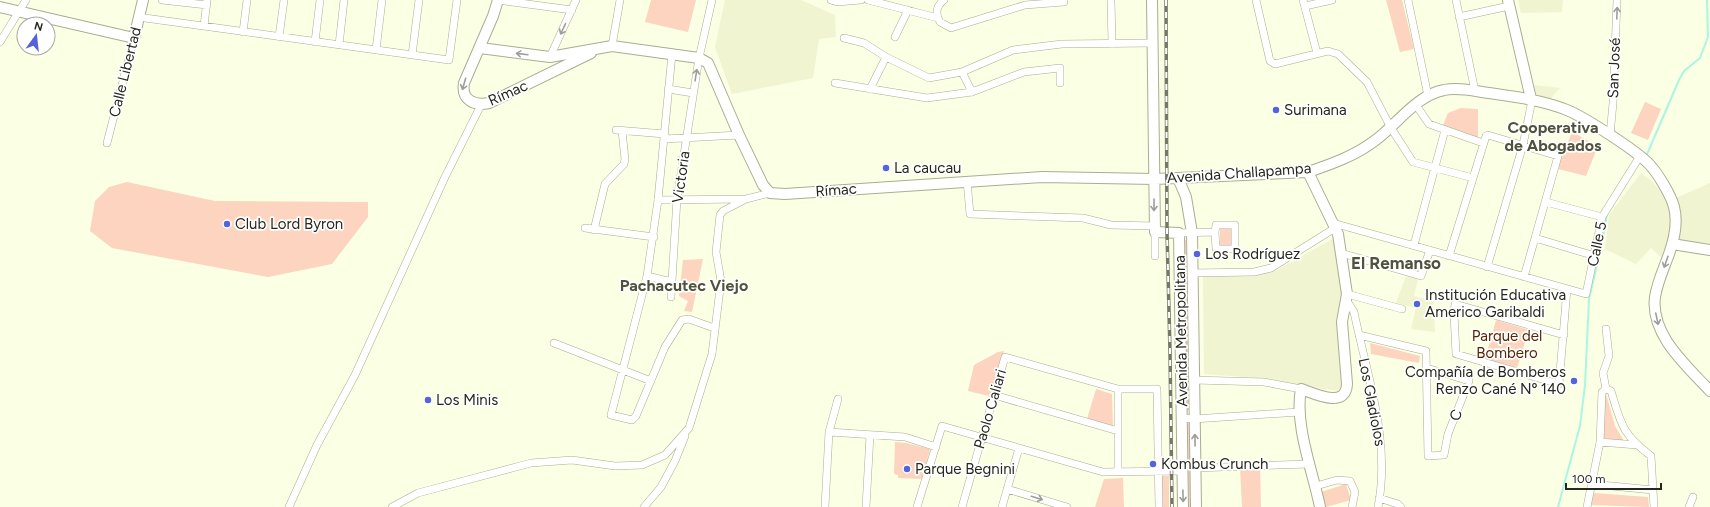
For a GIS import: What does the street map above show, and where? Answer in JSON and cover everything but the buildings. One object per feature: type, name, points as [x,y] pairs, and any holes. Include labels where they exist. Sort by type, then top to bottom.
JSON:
[{"type":"street","points":[[0,42],[26,0]]},
{"type":"street","name":"Calle Libertad","points":[[107,143],[143,0]]},
{"type":"street","points":[[162,0],[207,3],[204,26]]},
{"type":"street","points":[[242,32],[247,0]]},
{"type":"street","points":[[279,37],[284,0]]},
{"type":"street","points":[[315,42],[320,0]]},
{"type":"street","points":[[339,45],[344,0]]},
{"type":"street","points":[[376,50],[382,0]]},
{"type":"street","points":[[412,55],[419,0]]},
{"type":"street","points":[[145,18],[449,60],[457,0]]},
{"type":"street","points":[[480,48],[498,0],[572,10]]},
{"type":"street","points":[[550,57],[576,0]]},
{"type":"street","points":[[612,46],[620,0]]},
{"type":"street","name":"Victoria","points":[[671,297],[677,199],[699,58],[712,0]]},
{"type":"street","points":[[831,0],[837,2],[861,0]]},
{"type":"street","points":[[868,0],[938,18],[946,26],[951,28],[1025,5],[1064,2],[1064,0]]},
{"type":"street","points":[[938,18],[938,7],[944,0]]},
{"type":"street","points":[[1111,0],[1112,44]]},
{"type":"street","points":[[1152,0],[1155,256]]},
{"type":"street","points":[[1256,0],[1270,62],[1275,64],[1328,51],[1338,54],[1367,82],[1391,128],[1413,162],[1473,178]]},
{"type":"street","points":[[1316,53],[1304,3],[1332,0]]},
{"type":"street","points":[[1408,0],[1428,96]]},
{"type":"street","points":[[1456,0],[1475,91]]},
{"type":"street","name":"San José","points":[[1610,135],[1613,103],[1617,0]]},
{"type":"street","points":[[1459,17],[1508,3],[1532,105],[1523,145],[1487,267]]},
{"type":"street","points":[[0,6],[134,38]]},
{"type":"street","points":[[895,37],[908,10]]},
{"type":"street","points":[[844,38],[864,43],[886,57],[929,78],[962,72],[1013,50],[1062,44],[1153,44]]},
{"type":"street","name":"Rímac","points":[[602,48],[489,103],[481,105],[471,101],[462,91],[464,83],[480,48],[550,57],[612,46],[699,58]]},
{"type":"street","points":[[672,54],[654,237],[647,276],[611,415],[632,420],[636,416],[665,347],[682,320],[688,319],[714,328]]},
{"type":"street","points":[[870,89],[886,57]]},
{"type":"street","points":[[644,507],[661,487],[675,461],[689,428],[712,354],[721,281],[716,252],[720,215],[723,211],[746,199],[770,193],[763,185],[708,63],[699,58]]},
{"type":"street","points":[[835,83],[927,98],[972,92],[1024,72],[1060,68],[1060,82]]},
{"type":"street","points":[[962,72],[972,92]]},
{"type":"street","points":[[668,88],[693,93]]},
{"type":"street","name":"Avenida Challapampa","points":[[1155,178],[1191,178],[1308,172],[1328,165],[1362,149],[1391,128],[1428,96],[1443,90],[1457,89],[1531,99],[1567,110],[1610,135],[1650,165],[1674,206],[1676,218],[1672,244],[1655,298],[1655,313],[1659,328],[1676,353],[1710,391]]},
{"type":"street","points":[[289,507],[317,445],[355,375],[445,177],[481,105]]},
{"type":"street","points":[[1416,105],[1428,124],[1484,143]]},
{"type":"street","points":[[1414,245],[1445,130]]},
{"type":"street","points":[[594,230],[605,184],[624,164],[625,159],[619,131],[686,138],[739,134]]},
{"type":"street","points":[[1449,256],[1487,134],[1558,156],[1524,277]]},
{"type":"street","name":"Calle 5","points":[[1567,289],[1586,294],[1602,217],[1640,157]]},
{"type":"street","points":[[1194,380],[1264,382],[1331,398],[1341,397],[1346,393],[1347,384],[1342,322],[1347,298],[1342,253],[1338,234],[1308,172]]},
{"type":"street","name":"Rímac","points":[[770,193],[785,194],[1042,177],[1155,178]]},
{"type":"street","name":"Avenida Metropolitana","points":[[1178,178],[1186,198],[1192,233],[1196,507]]},
{"type":"street","name":"Avenida Metropolitana","points":[[1186,198],[1191,178]]},
{"type":"street","points":[[967,181],[970,214],[1083,218],[1111,225],[1155,229]]},
{"type":"street","points":[[658,200],[746,199]]},
{"type":"street","points":[[1546,202],[1602,217]]},
{"type":"street","points":[[1192,273],[1254,272],[1271,268],[1334,225],[1414,245],[1567,289],[1564,335],[1560,383],[1559,384],[1456,354],[1455,304],[1564,335]]},
{"type":"street","points":[[584,228],[654,237]]},
{"type":"street","name":"Avenida Metropolitana","points":[[1155,229],[1179,233],[1183,507]]},
{"type":"street","points":[[1179,233],[1215,232]]},
{"type":"street","points":[[1535,238],[1595,256]]},
{"type":"street","points":[[1672,244],[1710,250]]},
{"type":"street","points":[[1342,253],[1421,276],[1430,250]]},
{"type":"street","points":[[647,276],[672,282]]},
{"type":"street","points":[[1347,298],[1402,309]]},
{"type":"street","name":"Los Gladiolos","points":[[1347,298],[1354,312],[1380,435],[1382,461],[1380,498],[1378,507]]},
{"type":"street","points":[[1606,329],[1609,356],[1603,373],[1606,389]]},
{"type":"street","points":[[1359,335],[1426,351],[1427,368]]},
{"type":"street","points":[[554,343],[651,381]]},
{"type":"street","name":"Paolo Caliari","points":[[962,507],[1005,357],[1118,389]]},
{"type":"street","name":"C","points":[[1427,368],[1470,381],[1448,434],[1444,455],[1428,456],[1427,368]]},
{"type":"street","points":[[1118,472],[1118,389],[1158,389],[1159,507]]},
{"type":"street","points":[[1587,507],[1600,442],[1602,392],[1606,389]]},
{"type":"street","points":[[1606,389],[1611,391],[1623,428],[1637,445],[1651,456],[1654,507]]},
{"type":"street","points":[[1301,390],[1298,401],[1299,412],[1309,464],[1316,486],[1320,507]]},
{"type":"street","points":[[994,395],[1118,431]]},
{"type":"street","points":[[824,507],[829,432],[838,399]]},
{"type":"street","points":[[1182,418],[1194,419],[1299,412]]},
{"type":"street","points":[[917,507],[942,426],[1103,472],[1183,471]]},
{"type":"street","points":[[392,507],[418,493],[531,463],[572,460],[615,466],[642,465],[666,455],[687,430]]},
{"type":"street","points":[[829,432],[906,437],[936,447]]},
{"type":"street","points":[[866,507],[870,435]]},
{"type":"street","points":[[1600,442],[1637,445]]},
{"type":"street","points":[[1002,507],[1019,448]]},
{"type":"street","points":[[1195,468],[1309,464]]},
{"type":"street","points":[[1316,486],[1337,480],[1350,481],[1356,492],[1352,507]]},
{"type":"street","points":[[1591,484],[1653,490]]},
{"type":"street","points":[[1008,489],[1067,507]]},
{"type":"street","points":[[1689,507],[1694,497]]},
{"type":"street","points":[[1380,498],[1398,504],[1401,507]]},
{"type":"shaded area","points":[[725,0],[801,0],[835,15],[836,37],[819,39],[813,78],[732,94],[715,47]]},
{"type":"shaded area","points":[[1518,0],[1563,0],[1562,12],[1521,13]]},
{"type":"shaded area","points":[[1533,85],[1560,88],[1550,99],[1535,94]]},
{"type":"shaded area","points":[[1641,173],[1652,181],[1666,199],[1671,217],[1670,235],[1661,257],[1651,248],[1636,264],[1605,249],[1609,215]]},
{"type":"shaded area","points":[[1710,183],[1710,249],[1675,243],[1681,226],[1676,198]]},
{"type":"shaded area","points":[[1336,237],[1342,281],[1342,301],[1338,319],[1342,388],[1339,391],[1271,379],[1204,374],[1203,275],[1253,274],[1275,271]]},
{"type":"shaded area","name":"Institución Educativa Americo Garibaldi","points":[[1406,276],[1418,279],[1414,296],[1433,301],[1435,332],[1411,329],[1416,308],[1396,303]]},
{"type":"green space","points":[[651,0],[696,0],[688,32],[645,22]]},
{"type":"green space","points":[[1386,0],[1402,0],[1414,49],[1400,52]]},
{"type":"green space","points":[[1645,102],[1661,109],[1648,140],[1631,133]]},
{"type":"green space","points":[[1461,108],[1478,109],[1478,142],[1441,130],[1448,113]]},
{"type":"green space","points":[[1572,132],[1598,146],[1586,176],[1558,169],[1562,155]]},
{"type":"green space","name":"Club Lord Byron","points":[[127,182],[215,201],[368,202],[368,217],[332,264],[268,277],[112,248],[90,231],[95,201],[109,187]]},
{"type":"green space","points":[[1220,229],[1233,229],[1232,246],[1220,246]]},
{"type":"green space","points":[[1186,240],[1190,410],[1187,410],[1183,241]]},
{"type":"green space","points":[[703,259],[692,312],[684,311],[688,301],[679,296],[683,260]]},
{"type":"green space","name":"Parque del Bombero","points":[[1496,320],[1529,330],[1517,368],[1485,359]]},
{"type":"green space","points":[[1370,343],[1420,356],[1419,363],[1371,354]]},
{"type":"green space","points":[[1004,351],[989,396],[968,391],[974,365],[998,352]]},
{"type":"green space","points":[[1096,389],[1112,394],[1113,426],[1087,419]]},
{"type":"green space","points":[[1603,393],[1606,394],[1615,426],[1624,441],[1604,438]]},
{"type":"green space","points":[[1191,423],[1192,507],[1187,507],[1186,424]]},
{"type":"green space","points":[[895,442],[930,449],[922,479],[898,478],[898,475],[894,474]]},
{"type":"green space","points":[[1260,467],[1261,507],[1242,507],[1240,468]]},
{"type":"green space","points":[[1161,476],[1169,476],[1169,507],[1162,507]]},
{"type":"green space","points":[[1123,478],[1124,507],[1095,507],[1104,479]]},
{"type":"green space","points":[[1346,484],[1351,500],[1326,507],[1321,492]]},
{"type":"green space","points":[[1594,493],[1648,497],[1649,507],[1589,505]]},
{"type":"waterway","points":[[1645,157],[1679,80],[1684,71],[1700,58],[1708,37],[1707,0]]},
{"type":"waterway","points":[[1558,507],[1580,426],[1585,385],[1589,299],[1602,244],[1607,214]]},
{"type":"railway","points":[[1166,0],[1167,232],[1172,507]]},
{"type":"place","name":"Surimana","points":[[1276,110]]},
{"type":"place","name":"La caucau","points":[[886,168]]},
{"type":"place","name":"Club Lord Byron","points":[[227,224]]},
{"type":"place","name":"Los Rodríguez","points":[[1197,254]]},
{"type":"place","name":"Institución Educativa Americo Garibaldi","points":[[1417,304]]},
{"type":"place","name":"Compañía de Bomberos Renzo Cané Nº 140","points":[[1574,381]]},
{"type":"place","name":"Los Minis","points":[[428,400]]},
{"type":"place","name":"Kombus Crunch","points":[[1153,464]]},
{"type":"place","name":"Parque Begnini","points":[[907,469]]},
{"type":"district","name":"Cooperativa de Abogados","points":[[1553,136]]},
{"type":"district","name":"El Remanso","points":[[1396,263]]},
{"type":"district","name":"Pachacutec Viejo","points":[[684,285]]}]
